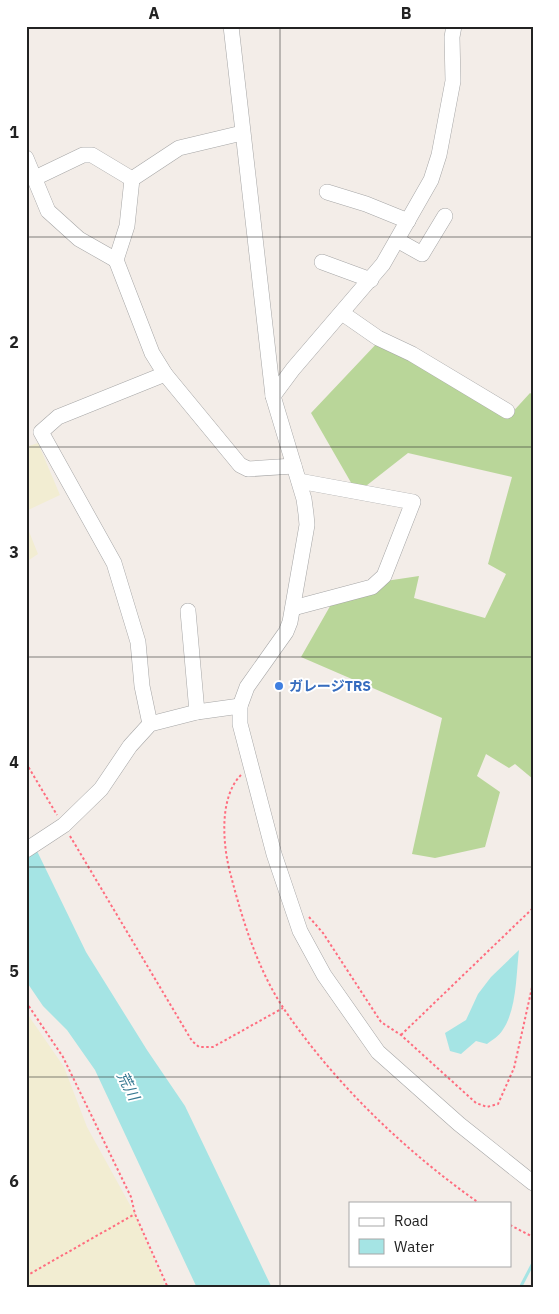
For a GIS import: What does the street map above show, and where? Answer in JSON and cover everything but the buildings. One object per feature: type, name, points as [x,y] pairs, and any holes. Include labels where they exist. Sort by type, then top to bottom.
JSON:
[{"type":"street","points":[[231,26],[273,396],[299,481],[307,525],[293,608],[286,632],[247,687],[240,706],[240,724],[250,768],[274,854],[300,931],[324,975],[347,1010],[378,1052],[459,1124],[533,1183]]},
{"type":"street","points":[[273,396],[371,280],[431,180],[439,155],[453,81],[451,30]]},
{"type":"street","points":[[132,179],[179,148],[242,133]]},
{"type":"street","points":[[35,178],[83,155],[92,155],[132,179]]},
{"type":"street","points":[[26,158],[48,211],[79,239],[116,260]]},
{"type":"street","points":[[132,179],[127,226],[116,260],[152,353],[165,374],[240,465],[248,469],[294,466]]},
{"type":"street","points":[[327,192],[366,204],[408,221]]},
{"type":"street","points":[[396,240],[422,254],[445,216]]},
{"type":"street","points":[[322,262],[371,280]]},
{"type":"street","points":[[342,314],[378,338],[412,354],[506,412]]},
{"type":"street","points":[[150,724],[142,686],[138,642],[114,563],[41,432],[58,417],[165,374]]},
{"type":"street","points":[[293,608],[372,587],[384,576],[413,502],[299,481]]},
{"type":"street","points":[[188,611],[197,712]]},
{"type":"street","points":[[26,850],[64,826],[101,789],[130,746],[150,724],[197,712],[240,706]]},
{"type":"path","points":[[26,763],[134,939],[192,1041],[199,1047],[213,1047],[283,1008]]},
{"type":"path","points":[[250,768],[239,777],[230,796],[223,832],[225,850],[238,901],[253,948],[283,1008],[337,1076],[383,1124],[478,1202]]},
{"type":"path","points":[[401,1035],[533,908]]},
{"type":"path","points":[[306,912],[323,933],[381,1022],[401,1035],[476,1103],[487,1107],[498,1104],[514,1068],[533,983]]},
{"type":"path","points":[[26,1002],[63,1057],[131,1197],[135,1214],[168,1288]]},
{"type":"path","points":[[26,1276],[135,1214]]},
{"type":"path","points":[[512,1226],[533,1236]]},
{"type":"shaded area","points":[[38,443],[60,495],[26,511],[26,447]]},
{"type":"shaded area","points":[[26,524],[38,554],[26,562]]},
{"type":"shaded area","points":[[26,1012],[64,1067],[87,1127],[135,1214],[166,1288],[26,1288]]},
{"type":"green space","points":[[379,341],[509,416],[530,393],[533,395],[533,779],[515,764],[509,768],[486,754],[477,776],[500,792],[485,847],[435,858],[412,854],[442,718],[301,657],[333,601],[364,597],[379,582],[419,576],[414,598],[485,618],[506,574],[488,564],[512,477],[408,453],[357,493],[311,413]]},
{"type":"water","name":"荒川","points":[[26,836],[37,851],[86,952],[147,1050],[185,1106],[272,1288],[197,1288],[95,1070],[67,1030],[43,1006],[26,981]]},
{"type":"water","points":[[519,950],[511,1013],[502,1031],[487,1044],[476,1041],[461,1054],[450,1051],[445,1033],[466,1020],[478,994],[491,977]]},
{"type":"waterway","points":[[520,1288],[533,1263]]},
{"type":"place","name":"ガレージTRS","points":[[279,686]]}]
